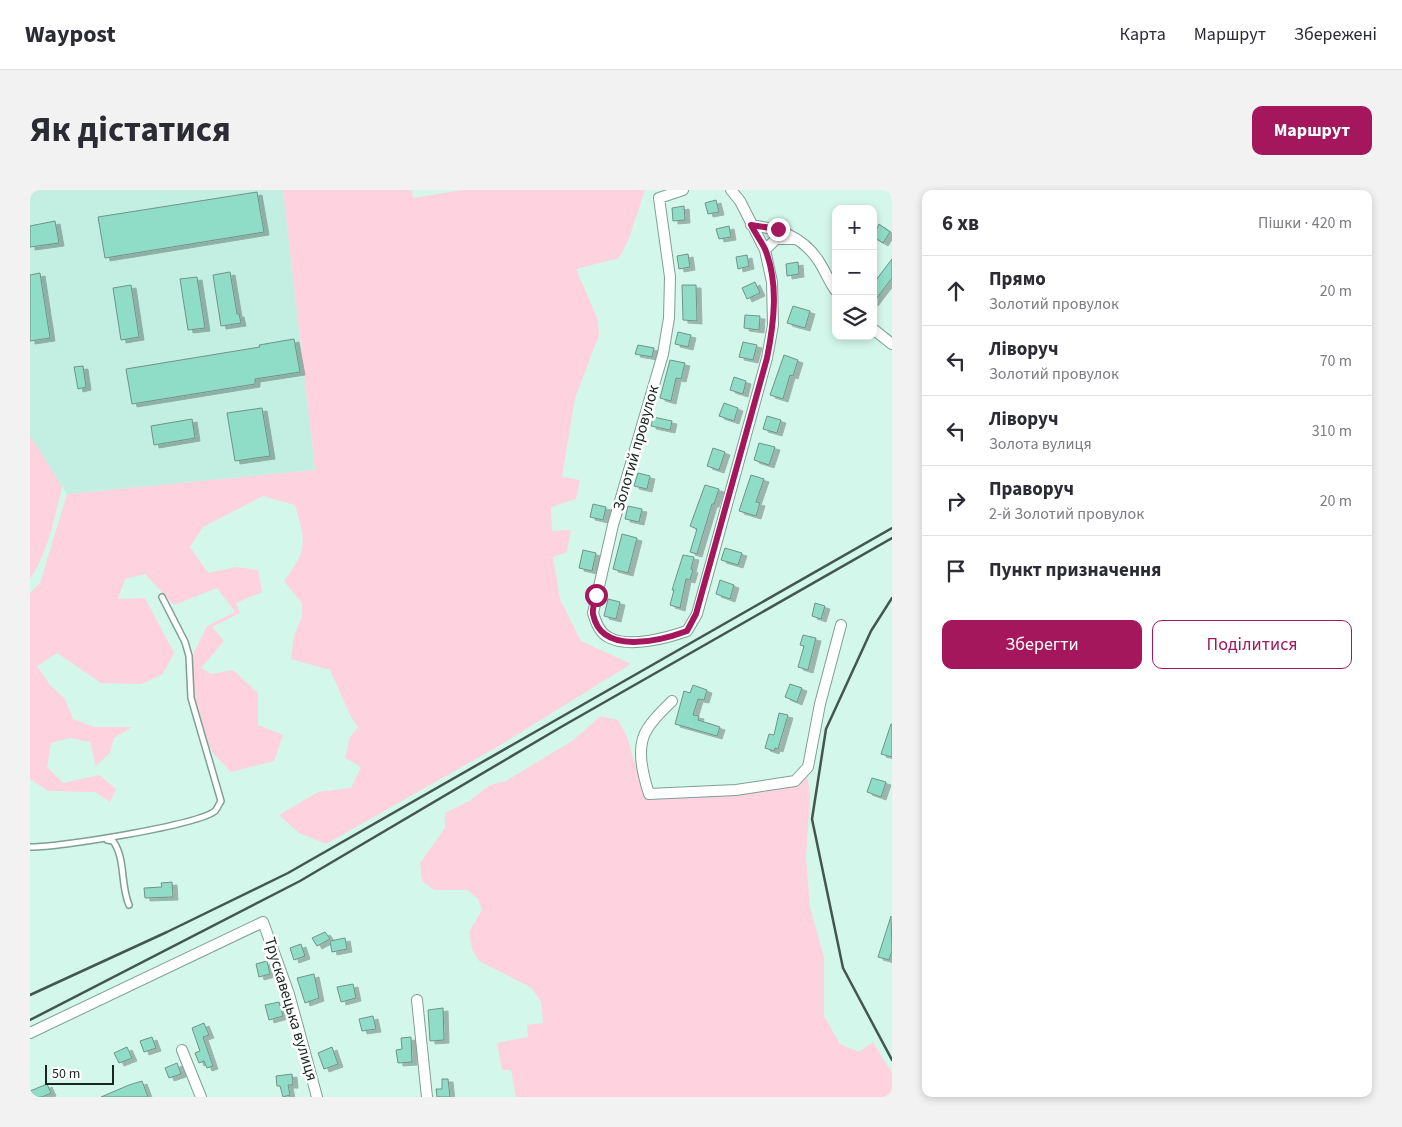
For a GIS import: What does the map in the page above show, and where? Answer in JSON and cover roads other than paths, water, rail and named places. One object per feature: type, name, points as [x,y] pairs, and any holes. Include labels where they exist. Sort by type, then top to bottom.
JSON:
[{"type":"street","name":"Золотий провулок","points":[[682,190],[659,198],[670,277],[669,318],[660,363],[613,525],[593,613],[598,627],[609,638],[622,642],[666,638],[687,631],[696,614],[767,358],[773,326],[774,302],[765,250]]},
{"type":"street","points":[[731,190],[740,201],[765,250],[776,239],[787,237],[801,241]]},
{"type":"street","points":[[751,225],[778,229],[801,241],[818,259],[832,284]]},
{"type":"street","points":[[877,332],[892,344]]},
{"type":"street","points":[[672,701],[648,726],[642,742],[642,768],[649,794],[736,790],[795,781],[808,767],[820,704],[840,624]]},
{"type":"street","name":"Трускавецька вулиця","points":[[30,1033],[263,922],[289,994],[317,1097]]},
{"type":"street","points":[[417,1000],[427,1097]]},
{"type":"street","points":[[182,1050],[201,1097]]},
{"type":"lane","points":[[30,847],[99,840],[200,818],[215,811],[221,801],[191,698],[189,656],[185,642],[162,596]]},
{"type":"lane","points":[[99,840],[113,840],[119,850],[123,892],[129,905]]},
{"type":"railway","points":[[30,995],[167,932],[288,873],[892,528]]},
{"type":"railway","points":[[30,1020],[300,881],[561,727],[892,538]]},
{"type":"railway","points":[[892,598],[871,631],[826,729],[812,819],[843,968],[892,1060]]}]
